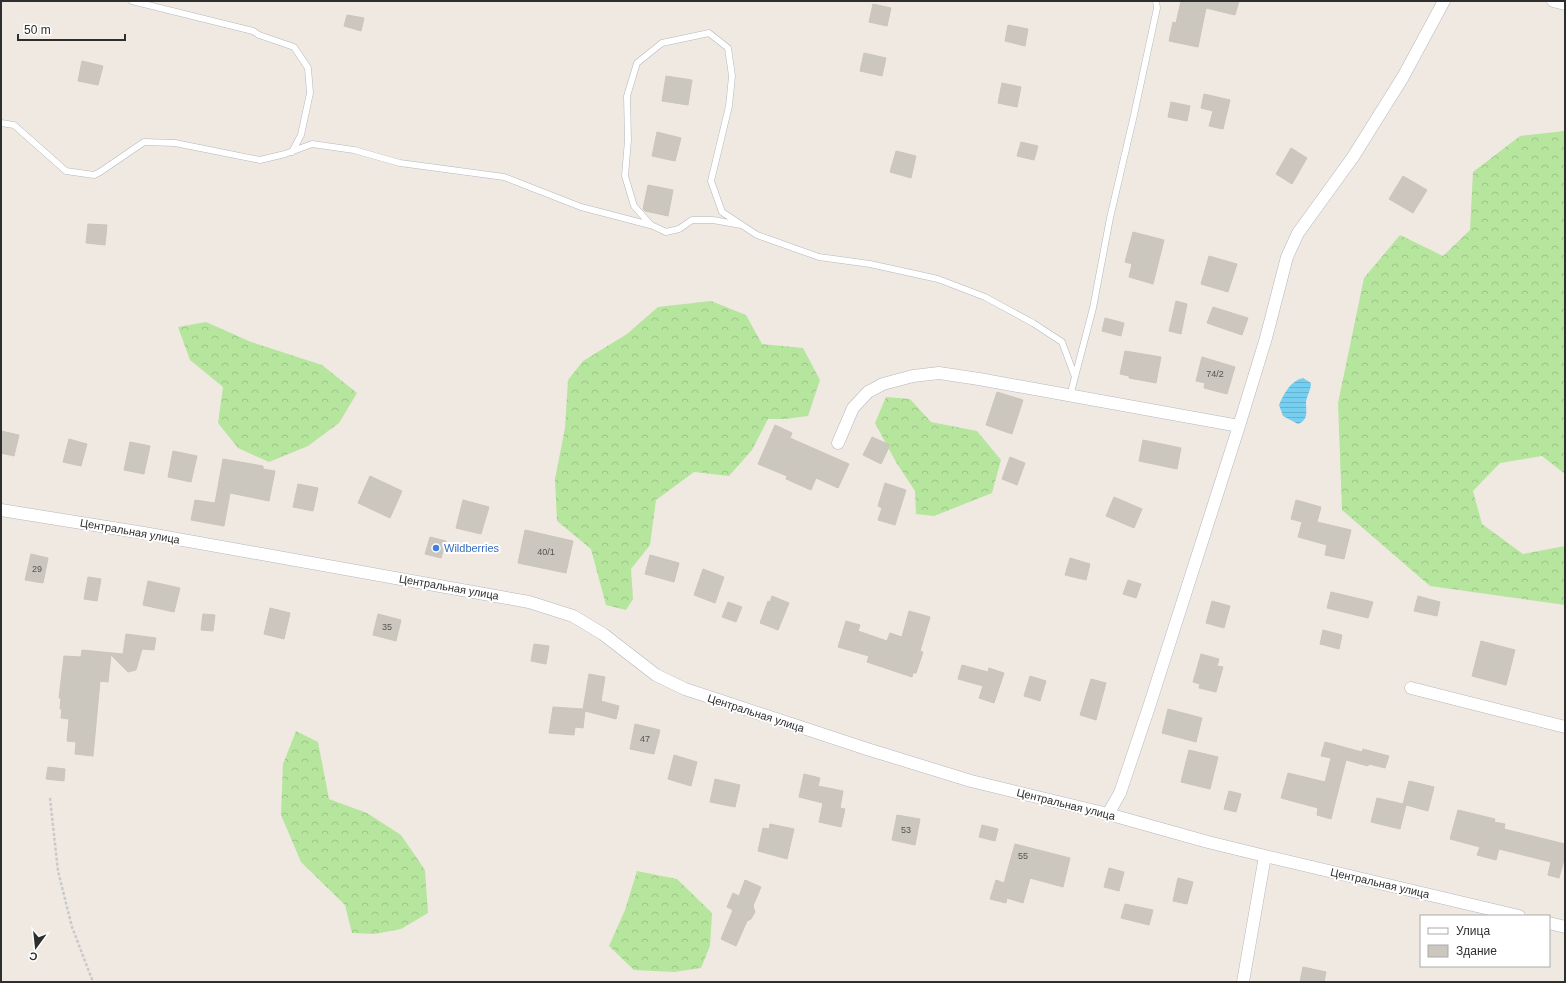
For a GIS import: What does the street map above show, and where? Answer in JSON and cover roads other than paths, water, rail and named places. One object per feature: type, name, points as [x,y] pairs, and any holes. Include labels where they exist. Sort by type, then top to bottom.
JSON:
[{"type":"street","points":[[1108,814],[1120,793],[1146,718],[1266,338],[1287,257],[1298,233],[1354,157],[1403,77],[1444,1]]},
{"type":"street","points":[[1553,1],[1565,4]]},
{"type":"street","points":[[838,443],[854,408],[868,392],[883,384],[913,376],[939,373],[1239,426]]},
{"type":"street","name":"Центральная улица","points":[[1,510],[152,535],[529,602],[573,616],[602,634],[656,675],[685,689],[867,749],[971,781],[1108,814],[1208,842],[1515,915]]},
{"type":"street","points":[[1411,688],[1565,727]]},
{"type":"street","points":[[1244,982],[1265,856]]},
{"type":"street","points":[[1550,923],[1565,927]]},
{"type":"lane","points":[[132,1],[252,31],[259,35],[294,47],[308,68],[310,94],[300,135],[292,152]]},
{"type":"lane","points":[[1070,396],[1094,308],[1110,218],[1157,8],[1156,1]]},
{"type":"lane","points":[[651,226],[634,206],[625,176],[628,140],[627,96],[637,63],[662,43],[709,33],[728,48],[732,76],[729,106],[711,181],[722,212],[757,235],[819,257],[870,264],[938,280],[985,297],[1033,323],[1062,342],[1075,377]]},
{"type":"lane","points":[[1,122],[14,126],[66,171],[94,175],[144,142],[175,143],[260,160],[292,152],[312,144],[354,150],[400,163],[504,177],[581,207],[651,226],[666,232],[679,229],[692,220],[713,220],[741,225]]},
{"type":"water","points":[[1303,378],[1311,383],[1311,386],[1306,402],[1305,418],[1298,424],[1283,416],[1279,405],[1285,392],[1291,385]]},
{"type":"place","name":"Wildberries","points":[[436,548]]}]
